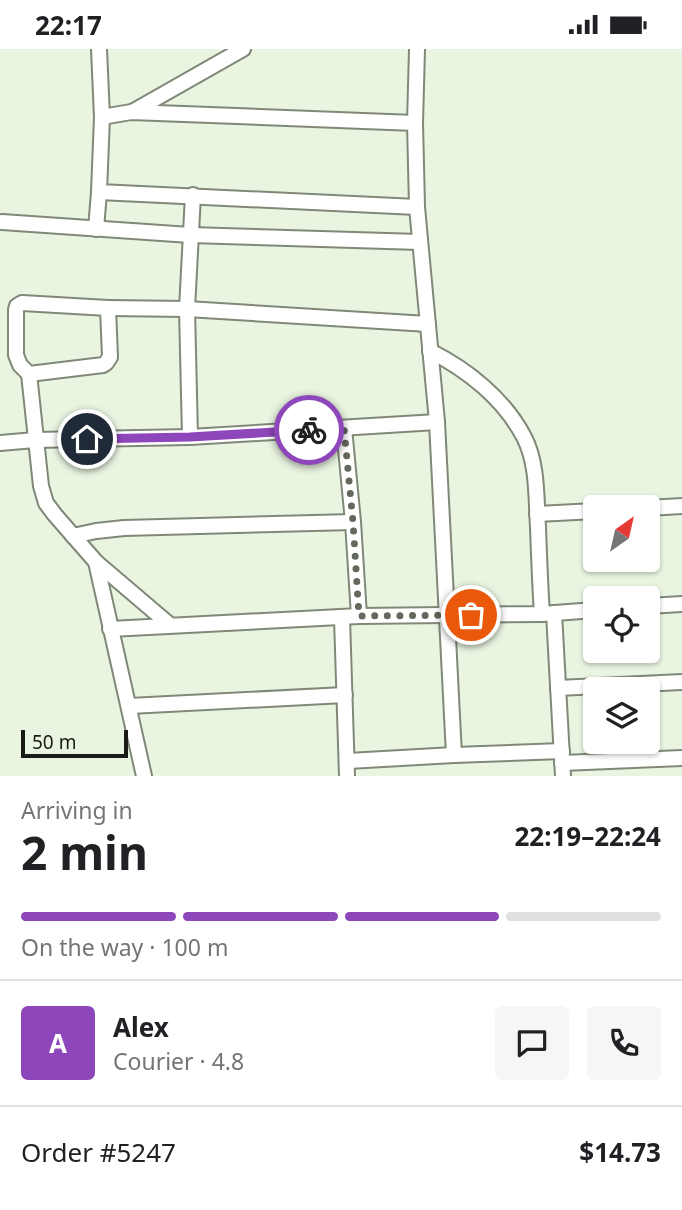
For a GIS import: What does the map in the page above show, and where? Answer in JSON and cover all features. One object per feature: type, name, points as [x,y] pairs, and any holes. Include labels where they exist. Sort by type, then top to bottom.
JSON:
[{"type":"street","points":[[96,229],[102,117],[99,49]]},
{"type":"street","points":[[131,112],[243,49]]},
{"type":"street","points":[[417,49],[417,207],[437,422],[454,755]]},
{"type":"street","points":[[102,117],[131,112],[415,123]]},
{"type":"street","points":[[99,192],[417,207]]},
{"type":"street","points":[[190,437],[187,309],[193,195]]},
{"type":"street","points":[[2,222],[190,235],[420,242]]},
{"type":"street","points":[[170,625],[96,562],[46,503],[40,486],[29,374],[20,365],[16,355],[16,310],[19,304],[187,309],[428,324]]},
{"type":"street","points":[[29,374],[106,363],[110,357],[108,308]]},
{"type":"street","points":[[430,351],[452,362],[502,404],[524,437],[532,461],[558,688],[562,763]]},
{"type":"street","points":[[0,443],[190,437],[437,422]]},
{"type":"street","points":[[344,428],[359,616]]},
{"type":"street","points":[[660,507],[682,506]]},
{"type":"street","points":[[537,514],[583,512]]},
{"type":"street","points":[[73,536],[124,528],[353,522]]},
{"type":"street","points":[[96,562],[144,776]]},
{"type":"street","points":[[660,605],[682,604]]},
{"type":"street","points":[[110,629],[359,616],[583,611]]},
{"type":"street","points":[[342,618],[347,769],[454,755],[562,763],[682,758]]},
{"type":"street","points":[[558,688],[682,682]]},
{"type":"street","points":[[129,706],[345,695]]},
{"type":"way so far","points":[[309,430],[344,428],[359,616],[471,615]]},
{"type":"route","points":[[87,439],[190,437],[309,430]]}]
